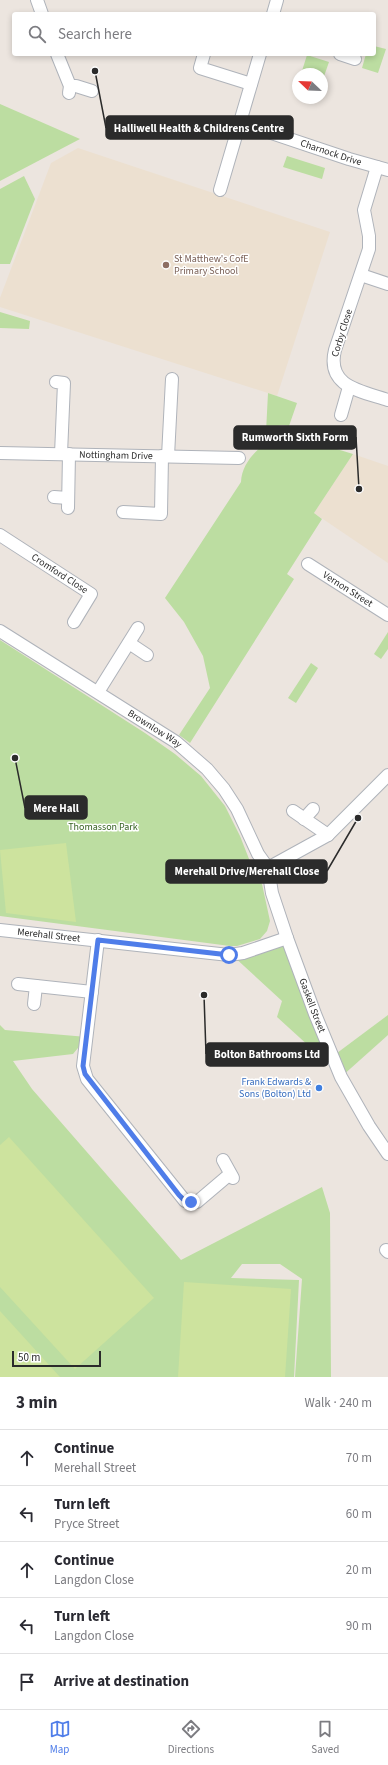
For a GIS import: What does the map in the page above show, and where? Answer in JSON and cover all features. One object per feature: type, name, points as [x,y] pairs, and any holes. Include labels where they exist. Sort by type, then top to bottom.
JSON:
[{"type":"street","points":[[37,0],[41,12]]},
{"type":"street","points":[[274,12],[277,0]]},
{"type":"street","points":[[59,56],[69,90],[76,86],[92,91]]},
{"type":"street","points":[[203,56],[200,68],[251,84]]},
{"type":"street","points":[[220,190],[259,56]]},
{"type":"street","points":[[347,56],[355,59]]},
{"type":"street","name":"Charnock Drive","points":[[239,122],[382,169]]},
{"type":"street","name":"Corby Close","points":[[349,387],[339,379],[333,365],[333,357],[361,274],[369,242],[364,214],[365,206],[382,169]]},
{"type":"street","points":[[361,274],[388,284]]},
{"type":"street","name":"Nottingham Drive","points":[[123,512],[161,514],[172,379]]},
{"type":"street","name":"Nottingham Drive","points":[[54,497],[68,503],[65,454],[64,383],[56,382]]},
{"type":"street","points":[[341,415],[349,387],[388,400]]},
{"type":"street","name":"Nottingham Drive","points":[[0,453],[239,458]]},
{"type":"street","name":"Cromford Close","points":[[0,535],[91,594],[74,622]]},
{"type":"street","name":"Vernon Street","points":[[308,564],[388,615]]},
{"type":"street","points":[[98,692],[138,628]]},
{"type":"street","name":"Brownlow Way","points":[[0,631],[176,742],[207,769],[238,809],[258,854],[268,868]]},
{"type":"street","points":[[129,643],[147,654]]},
{"type":"street","points":[[268,868],[328,836],[388,775]]},
{"type":"street","points":[[304,819],[312,809]]},
{"type":"street","points":[[293,810],[328,836]]},
{"type":"street","name":"Gaskell Street","points":[[268,868],[272,893],[315,1014],[342,1077],[361,1114],[388,1154]]},
{"type":"street","name":"Merehall Street","points":[[0,930],[229,955],[243,953],[287,938]]},
{"type":"street","points":[[98,940],[92,992],[81,1052],[83,1070],[87,1079],[185,1201],[197,1202],[231,1176],[223,1160]]},
{"type":"street","points":[[18,984],[92,992]]},
{"type":"street","points":[[34,1004],[36,986]]},
{"type":"shaded area","name":"St Matthew's CofE Primary School","points":[[78,148],[330,232],[277,396],[0,307],[0,298],[51,163]]},
{"type":"shaded area","points":[[353,454],[388,466],[388,563],[314,513]]},
{"type":"green space","points":[[376,46],[386,49],[378,73],[362,68],[365,56],[376,56]]},
{"type":"green space","points":[[307,56],[329,62],[327,68],[303,68]]},
{"type":"green space","points":[[0,104],[80,139],[0,181]]},
{"type":"green space","points":[[287,156],[325,168],[322,179],[283,167]]},
{"type":"green space","points":[[24,176],[35,199],[10,264],[0,264],[0,189]]},
{"type":"green space","points":[[0,312],[30,321],[29,329],[0,328]]},
{"type":"green space","points":[[268,393],[297,403],[289,426],[277,426],[266,432]]},
{"type":"green space","points":[[281,432],[353,454],[314,513],[322,519],[287,574],[294,579],[190,743],[179,735],[210,688],[203,656],[184,622],[165,598],[241,482],[242,474],[249,459],[261,447]]},
{"type":"green space","points":[[388,632],[388,649],[381,659],[374,654]]},
{"type":"green space","name":"Thomasson Park","points":[[0,640],[145,733],[175,754],[201,776],[225,806],[240,836],[251,864],[252,873],[262,884],[270,921],[267,931],[260,939],[237,946],[230,946],[0,916]]},
{"type":"green space","points":[[311,663],[318,668],[296,703],[288,698]]},
{"type":"green space","points":[[66,843],[76,922],[6,913],[0,850]]},
{"type":"green space","points":[[287,938],[331,1052],[322,1058],[277,1017],[282,1001],[232,955]]},
{"type":"green space","points":[[388,1015],[388,1035],[341,1077],[333,1056]]},
{"type":"green space","points":[[0,1025],[5,1030],[87,1037],[73,1054],[13,1061],[32,1089],[181,1260],[322,1187],[330,1213],[331,1377],[295,1377],[302,1279],[280,1264],[242,1264],[231,1278],[299,1280],[294,1377],[0,1377]]},
{"type":"green space","points":[[9,1137],[154,1298],[75,1369],[0,1287],[0,1145]]},
{"type":"green space","points":[[184,1282],[291,1289],[285,1377],[178,1377]]},
{"type":"green space","points":[[0,1311],[60,1377],[0,1377]]},
{"type":"place","name":"Halliwell Health & Childrens Centre","points":[[95,71]]},
{"type":"place","name":"St Matthew's CofE Primary School","points":[[166,265]]},
{"type":"place","name":"Rumworth Sixth Form","points":[[359,489]]},
{"type":"place","name":"Mere Hall","points":[[15,758]]},
{"type":"place","name":"Merehall Drive/Merehall Close","points":[[358,818]]},
{"type":"place","name":"Bolton Bathrooms Ltd","points":[[204,995]]},
{"type":"place","name":"Frank Edwards & Sons (Bolton) Ltd","points":[[319,1088]]},
{"type":"route","points":[[191,1202],[185,1201],[179,1195],[87,1079],[83,1070],[98,940],[229,955]]}]
